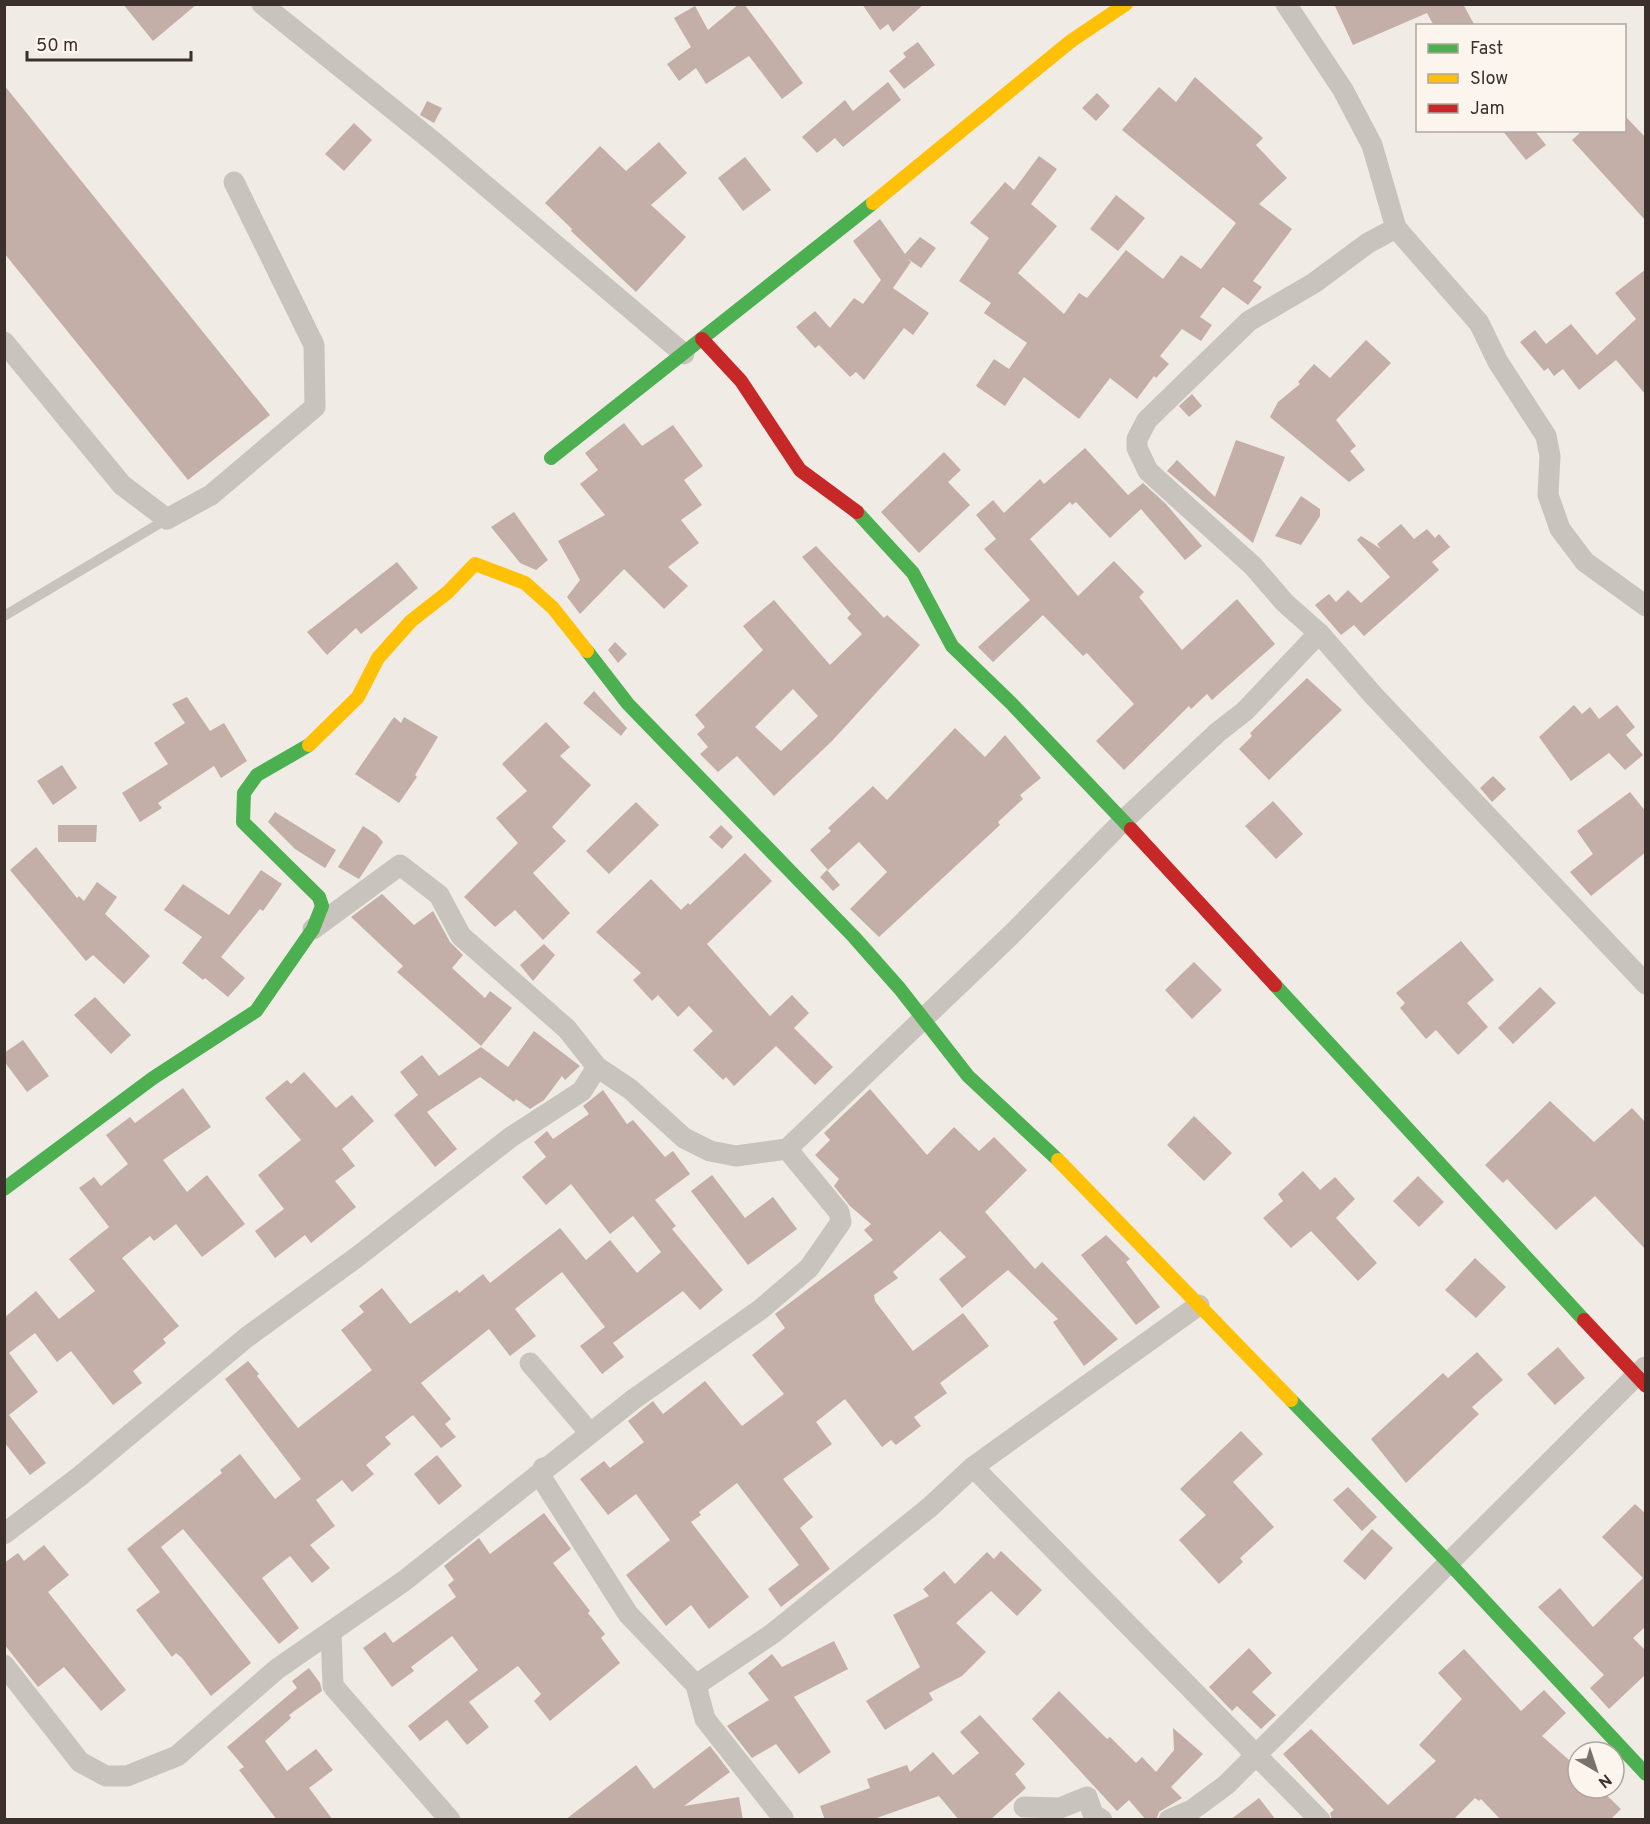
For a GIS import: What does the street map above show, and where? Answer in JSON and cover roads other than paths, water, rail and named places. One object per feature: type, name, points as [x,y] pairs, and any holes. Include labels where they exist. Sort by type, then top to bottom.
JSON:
[{"type":"street","points":[[262,4],[435,142],[684,354]]},
{"type":"street","points":[[550,458],[684,354],[1071,41],[1126,4]]},
{"type":"street","points":[[1286,4],[1343,90],[1372,145],[1396,228],[1479,323],[1509,381],[1546,436],[1550,456],[1548,495],[1560,529],[1585,561],[1646,606]]},
{"type":"street","points":[[4,342],[122,485],[167,519],[211,495],[315,406],[314,345],[234,183]]},
{"type":"street","points":[[1396,228],[1368,243],[1314,283],[1249,321],[1158,406],[1137,439],[1137,448],[1148,471],[1253,566],[1285,603],[1319,633],[1373,695],[1646,984]]},
{"type":"street","points":[[702,339],[741,381],[800,470],[863,517],[913,573],[952,646],[1011,703],[1123,821],[1642,1376],[1256,1755],[1209,1799],[1192,1810],[1169,1820]]},
{"type":"street","points":[[4,1189],[153,1078],[256,1011],[313,929],[322,906],[319,897],[243,822],[244,793],[257,775],[315,742],[358,697],[378,658],[398,635],[411,621],[448,592],[475,564],[525,583],[553,608],[628,704],[854,937],[900,989],[968,1076],[1045,1147],[1199,1305],[1449,1563],[1646,1774]]},
{"type":"street","points":[[313,929],[400,865],[439,895],[461,936],[567,1029],[597,1067],[630,1089],[684,1138],[710,1151],[736,1156],[787,1149],[1015,932],[1123,821],[1218,732],[1245,711],[1319,633]]},
{"type":"street","points":[[4,1533],[80,1476],[255,1331],[366,1250],[511,1137],[582,1091],[597,1067]]},
{"type":"street","points":[[4,1665],[80,1762],[106,1776],[127,1776],[177,1756],[278,1669],[404,1581],[543,1468],[761,1309],[808,1269],[841,1222],[839,1212],[787,1149]]},
{"type":"street","points":[[696,1685],[772,1634],[930,1507],[973,1467],[1199,1305]]},
{"type":"street","points":[[530,1363],[590,1432]]},
{"type":"street","points":[[973,1467],[1320,1820]]},
{"type":"street","points":[[543,1468],[541,1477],[628,1614],[696,1685],[705,1719],[783,1818]]},
{"type":"street","points":[[331,1632],[333,1686],[450,1820]]},
{"type":"street","points":[[1024,1807],[1060,1808],[1087,1797],[1093,1814],[1102,1820]]},
{"type":"lane","points":[[4,616],[167,519]]}]
